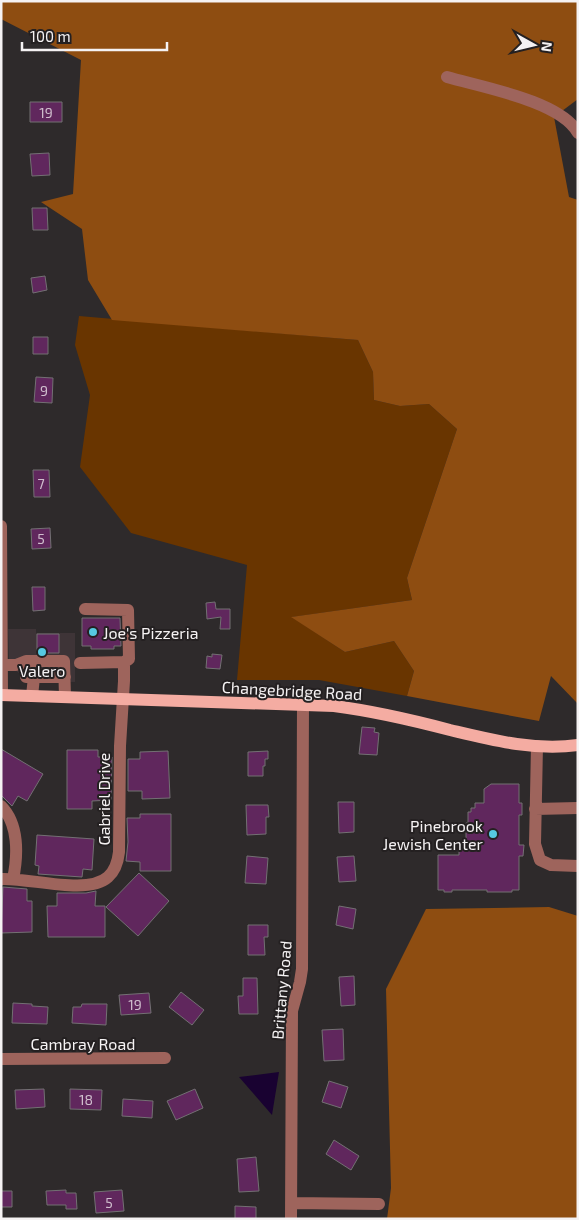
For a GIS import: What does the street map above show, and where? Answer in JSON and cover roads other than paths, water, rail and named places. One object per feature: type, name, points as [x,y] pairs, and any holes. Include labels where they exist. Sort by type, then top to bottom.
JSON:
[{"type":"main road","name":"Changebridge Road","points":[[2,695],[303,704],[367,710],[479,737],[537,746],[578,745]]},
{"type":"street","points":[[447,77],[547,107],[570,122],[578,133]]},
{"type":"street","points":[[1,526],[2,695]]},
{"type":"street","name":"Gabriel Drive","points":[[7,879],[61,885],[82,885],[104,880],[113,871],[119,852],[120,746],[124,662],[129,659],[128,610],[85,610]]},
{"type":"street","points":[[2,665],[16,665],[26,661],[64,661],[65,697]]},
{"type":"street","points":[[26,661],[26,677],[65,677]]},
{"type":"street","points":[[80,663],[124,662]]},
{"type":"street","points":[[32,696],[34,677]]},
{"type":"street","name":"Brittany Road","points":[[291,1219],[292,1011],[302,968],[303,704]]},
{"type":"street","points":[[537,746],[535,844],[540,860],[550,866],[578,866]]},
{"type":"street","points":[[1,806],[11,819],[14,832],[16,858],[7,879]]},
{"type":"street","points":[[535,809],[578,808]]},
{"type":"street","name":"Cambray Road","points":[[1,1059],[165,1058]]},
{"type":"street","points":[[291,1203],[378,1204]]},
{"type":"place","name":"Joe's Pizzeria","points":[[93,632]]},
{"type":"place","name":"Valero","points":[[42,652]]},
{"type":"place","name":"Pinebrook Jewish Center","points":[[493,834]]}]
